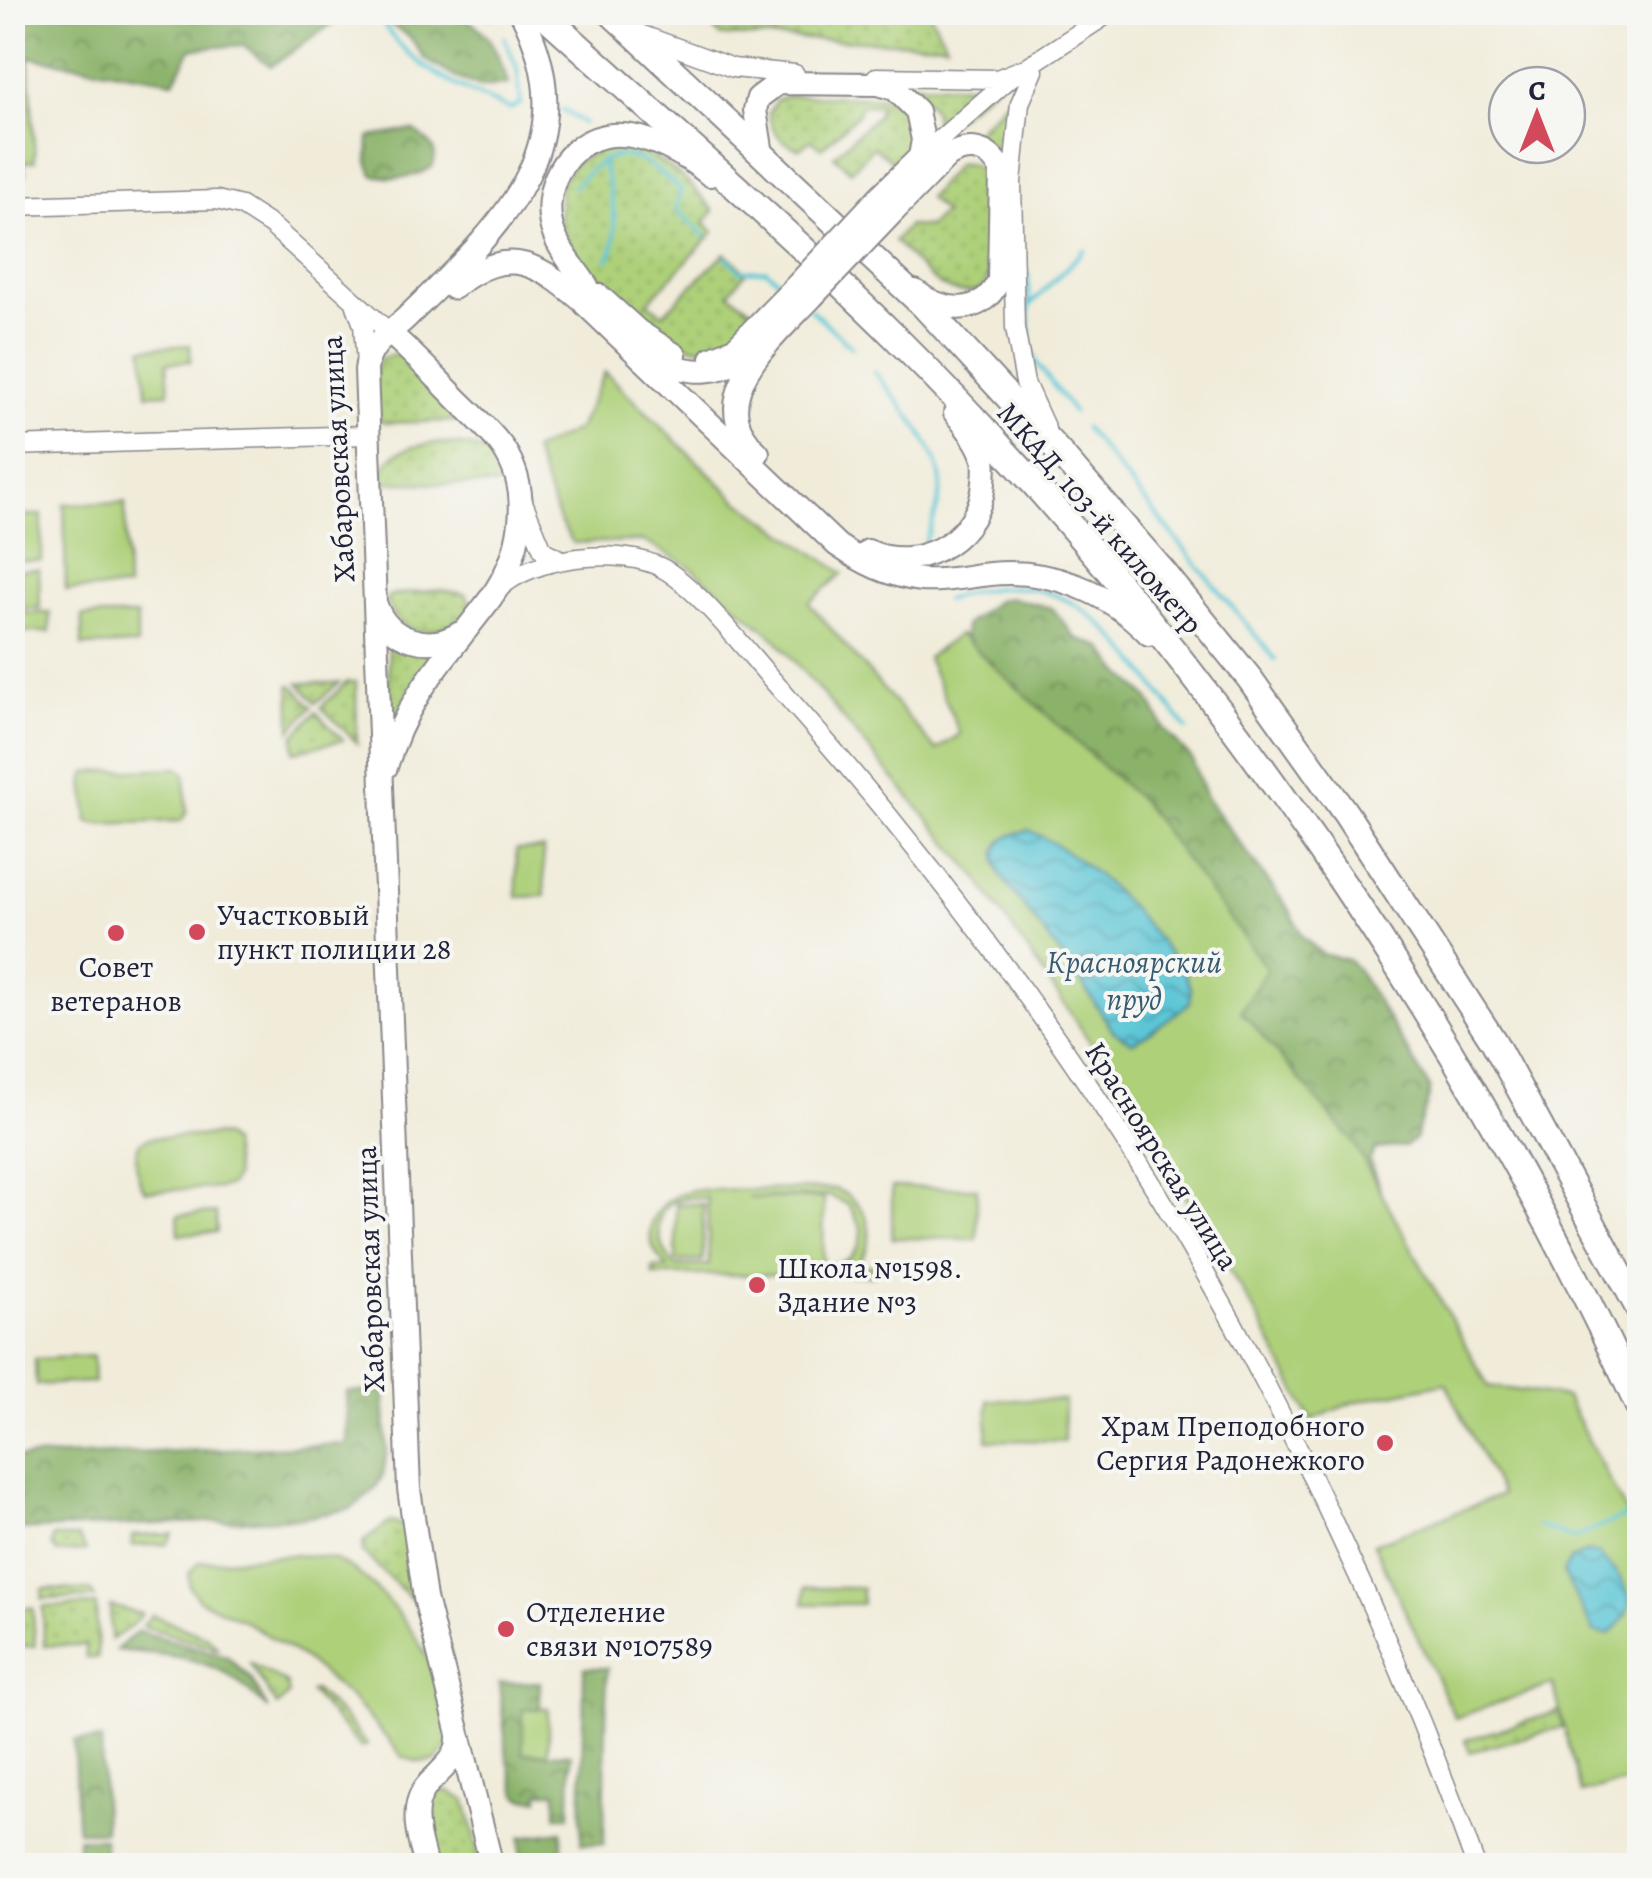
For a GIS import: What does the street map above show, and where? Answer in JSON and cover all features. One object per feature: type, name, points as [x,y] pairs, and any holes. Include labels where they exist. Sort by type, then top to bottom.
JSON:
[{"type":"highway","name":"МКАД, 103-й километр","points":[[541,12],[894,336],[1057,514],[1216,705],[1397,967],[1508,1152],[1640,1410]]},
{"type":"highway","name":"МКАД, 103-й километр","points":[[619,21],[936,319],[1178,589],[1280,721],[1411,912],[1545,1131],[1640,1312]]},
{"type":"main road","points":[[366,370],[372,349],[459,266],[504,214],[537,160],[546,104],[536,42],[521,12]]},
{"type":"main road","points":[[762,154],[755,122],[758,98],[778,82],[877,84],[895,89],[909,99],[922,125],[927,164]]},
{"type":"main road","points":[[764,347],[717,371],[694,372],[647,356],[586,295],[554,234],[549,200],[553,182],[576,150],[612,135],[636,138],[667,148],[702,168],[794,242]]},
{"type":"main road","points":[[884,268],[922,297],[941,305],[980,305],[992,295],[999,280],[1001,170],[994,158],[971,148],[927,164],[805,291],[746,374],[735,406],[739,430],[750,446],[845,535],[871,553],[895,559],[919,558],[956,540],[970,526],[979,509],[985,462],[970,432],[894,336]]},
{"type":"main road","points":[[459,266],[475,254],[494,248],[516,248],[540,255],[586,295],[838,545],[862,562],[892,574],[924,580],[994,573],[1032,574],[1085,588],[1135,620],[1216,705]]},
{"type":"main road","points":[[413,353],[411,331],[422,313],[480,268],[495,262],[516,262],[538,269],[586,295],[676,356],[700,360],[718,358],[734,349],[805,291]]},
{"type":"main road","name":"Хабаровская улица","points":[[381,796],[387,763],[408,710],[436,664],[492,596],[508,566],[518,537],[520,494],[502,447],[390,334]]},
{"type":"main road","name":"Хабаровская улица","points":[[366,370],[409,1489],[424,1598],[492,1866]]},
{"type":"main road","points":[[375,597],[384,623],[408,639],[432,643],[446,640],[466,627]]},
{"type":"main road","points":[[426,1866],[417,1808],[424,1788],[455,1756],[458,1734]]},
{"type":"main road","points":[[431,1782],[452,1781],[464,1786],[475,1802]]},
{"type":"street","points":[[927,164],[1031,69],[1110,12]]},
{"type":"street","points":[[619,21],[733,68],[772,73],[968,81],[998,79],[1031,69]]},
{"type":"street","points":[[1031,69],[1020,103],[1012,182],[1018,358],[1058,451]]},
{"type":"street","points":[[12,206],[196,199],[230,202],[255,212],[272,226],[390,334]]},
{"type":"street","name":"Хабаровская улица","points":[[354,302],[363,325],[366,370]]},
{"type":"street","points":[[12,446],[368,435]]},
{"type":"street","points":[[520,494],[543,550],[548,556],[567,561]]},
{"type":"street","name":"Красноярская улица","points":[[492,596],[519,572],[567,561],[618,558],[663,568],[692,593],[883,808],[1086,1082],[1198,1262],[1265,1383],[1374,1612],[1476,1866]]},
{"type":"green space","points":[[340,12],[342,17],[271,66],[242,45],[191,49],[174,81],[29,57],[13,39],[13,13]]},
{"type":"green space","points":[[426,12],[462,18],[489,39],[508,84],[481,87],[455,77],[425,59],[410,37],[380,13]]},
{"type":"green space","points":[[695,13],[930,13],[946,44],[721,36]]},
{"type":"green space","points":[[12,39],[29,57],[35,161],[24,162],[25,175],[13,175]]},
{"type":"green space","points":[[903,84],[994,86],[934,136],[933,110],[925,99]]},
{"type":"green space","points":[[1013,94],[1008,160],[991,144],[969,138]]},
{"type":"green space","points":[[789,95],[889,98],[906,106],[916,140],[898,165],[873,147],[851,171],[834,156],[877,115],[880,106],[861,105],[858,114],[822,148],[811,140],[799,149],[778,136],[768,114],[776,100]]},
{"type":"green space","points":[[413,130],[433,150],[432,167],[404,177],[373,175],[368,162],[369,137]]},
{"type":"green space","points":[[618,145],[646,154],[672,169],[714,211],[704,222],[714,232],[648,302],[663,314],[725,253],[746,272],[729,293],[756,313],[738,332],[714,347],[693,347],[669,338],[594,275],[571,247],[560,223],[559,184],[574,164],[595,151]]},
{"type":"green space","points":[[968,163],[985,172],[994,186],[990,273],[984,288],[957,292],[934,281],[894,241],[908,226],[928,227],[944,213],[928,198],[957,164]]},
{"type":"green space","points":[[190,345],[191,361],[167,363],[169,393],[147,394],[143,348]]},
{"type":"green space","points":[[396,354],[462,416],[461,421],[385,423],[377,418],[375,371],[381,358]]},
{"type":"green space","points":[[605,372],[737,500],[843,573],[809,603],[936,750],[960,734],[927,658],[959,634],[1143,803],[1267,969],[1241,1011],[1353,1142],[1488,1386],[1566,1397],[1639,1537],[1639,1780],[1581,1793],[1553,1684],[1455,1718],[1374,1544],[1501,1495],[1446,1383],[1354,1402],[1311,1420],[1259,1319],[1106,1065],[977,877],[775,638],[689,566],[643,541],[573,543],[559,521],[533,451],[578,429]]},
{"type":"green space","points":[[435,443],[482,450],[499,463],[507,486],[381,482],[392,457],[416,446]]},
{"type":"green space","points":[[125,503],[127,588],[66,590],[64,504]]},
{"type":"green space","points":[[19,515],[42,515],[42,561],[20,561]]},
{"type":"green space","points":[[39,569],[40,608],[21,608],[20,570]]},
{"type":"green space","points":[[441,590],[465,594],[473,606],[438,629],[425,631],[402,624],[386,599],[390,595]]},
{"type":"green space","points":[[1011,598],[1052,608],[1076,638],[1102,647],[1118,670],[1148,697],[1165,730],[1192,759],[1206,798],[1291,912],[1302,936],[1322,954],[1348,960],[1358,970],[1430,1088],[1416,1138],[1405,1146],[1376,1149],[1369,1160],[1383,1198],[939,657],[964,638],[965,625],[998,600]]},
{"type":"green space","points":[[20,613],[50,613],[50,632],[20,632]]},
{"type":"green space","points":[[82,616],[137,616],[137,645],[82,646]]},
{"type":"green space","points":[[388,640],[431,653],[390,725]]},
{"type":"green space","points":[[347,682],[356,682],[357,743],[321,707]]},
{"type":"green space","points":[[299,683],[339,683],[316,703]]},
{"type":"green space","points":[[290,685],[312,707],[291,730]]},
{"type":"green space","points":[[316,712],[343,740],[294,752],[294,736]]},
{"type":"green space","points":[[178,768],[185,774],[187,812],[181,821],[88,821],[84,779],[88,772]]},
{"type":"green space","points":[[543,849],[545,896],[517,897],[516,850]]},
{"type":"green space","points":[[215,1135],[231,1143],[235,1177],[230,1185],[145,1191],[136,1167],[140,1142],[150,1138]]},
{"type":"green space","points":[[892,1187],[977,1188],[977,1239],[892,1238]]},
{"type":"green space","points":[[836,1189],[856,1203],[868,1222],[868,1243],[857,1265],[873,1266],[873,1275],[653,1275],[653,1268],[667,1267],[652,1243],[653,1220],[667,1201],[693,1190]],"holes":[[[830,1196],[849,1205],[862,1230],[851,1256],[831,1264],[823,1264],[824,1198],[748,1198]],[[707,1198],[709,1265],[676,1266],[660,1239],[664,1210],[682,1199]]]},
{"type":"green space","points":[[676,1204],[703,1204],[703,1261],[676,1261]]},
{"type":"green space","points":[[216,1213],[217,1232],[179,1234],[178,1215]]},
{"type":"green space","points":[[93,1356],[94,1382],[36,1385],[35,1359]]},
{"type":"green space","points":[[384,1391],[387,1449],[383,1475],[374,1490],[351,1509],[302,1518],[13,1530],[13,1458],[347,1444],[347,1392]]},
{"type":"green space","points":[[988,1400],[1064,1400],[1064,1441],[987,1440]]},
{"type":"green space","points":[[390,1522],[405,1525],[414,1597],[411,1598],[363,1553],[363,1542]]},
{"type":"green space","points":[[173,1534],[167,1544],[132,1546],[132,1536]]},
{"type":"green space","points":[[53,1537],[78,1537],[86,1551],[57,1553],[52,1546]]},
{"type":"green space","points":[[289,1555],[324,1557],[349,1567],[378,1591],[405,1622],[426,1655],[440,1697],[450,1744],[436,1761],[418,1762],[403,1757],[352,1699],[305,1659],[243,1620],[199,1600],[190,1587],[189,1573],[199,1562]]},
{"type":"green space","points":[[805,1588],[862,1588],[862,1604],[804,1604]]},
{"type":"green space","points":[[43,1589],[90,1590],[95,1598],[42,1599]]},
{"type":"green space","points":[[96,1605],[98,1658],[86,1658],[85,1645],[44,1646],[43,1607]]},
{"type":"green space","points":[[110,1606],[142,1614],[111,1640]]},
{"type":"green space","points":[[12,1608],[33,1608],[35,1646],[13,1646]]},
{"type":"green space","points":[[152,1615],[208,1637],[218,1648],[142,1626]]},
{"type":"green space","points":[[138,1631],[227,1656],[251,1679],[268,1709],[236,1681],[212,1667],[172,1656],[116,1650]]},
{"type":"green space","points":[[249,1662],[287,1684],[289,1694],[277,1706]]},
{"type":"green space","points":[[584,1668],[607,1668],[604,1844],[581,1843]]},
{"type":"green space","points":[[540,1682],[540,1709],[524,1709],[524,1753],[571,1754],[570,1816],[556,1816],[556,1792],[539,1792],[539,1799],[524,1799],[517,1794],[507,1757],[499,1683]]},
{"type":"green space","points":[[314,1690],[367,1745],[360,1747],[310,1692]]},
{"type":"green space","points":[[523,1709],[548,1709],[548,1753],[523,1753]]},
{"type":"green space","points":[[1559,1711],[1563,1727],[1470,1752],[1465,1740]]},
{"type":"green space","points":[[101,1740],[104,1831],[77,1831],[74,1741]]},
{"type":"green space","points":[[447,1790],[466,1801],[482,1865],[435,1865],[424,1806],[436,1791]]},
{"type":"green space","points":[[562,1831],[562,1865],[521,1864],[521,1837]]},
{"type":"green space","points":[[78,1838],[104,1838],[104,1856],[92,1865],[78,1865]]},
{"type":"water","name":"Красноярский пруд","points":[[1029,830],[1076,858],[1116,892],[1185,973],[1191,989],[1190,1003],[1142,1038],[1132,1042],[1113,1031],[1002,877],[996,858],[999,845]]},
{"type":"water","points":[[1584,1553],[1597,1553],[1628,1592],[1627,1612],[1609,1634],[1594,1632],[1563,1572],[1570,1560]]},
{"type":"waterway","points":[[376,12],[417,61],[452,83],[510,109],[521,104],[517,68],[504,37]]},
{"type":"waterway","points":[[485,12],[491,18]]},
{"type":"waterway","points":[[656,12],[671,23],[691,28]]},
{"type":"waterway","points":[[562,110],[584,123]]},
{"type":"waterway","points":[[574,187],[602,162],[627,156],[639,160],[681,190],[676,209],[705,236]]},
{"type":"waterway","points":[[601,160],[615,225],[608,259]]},
{"type":"waterway","points":[[1028,307],[1084,250]]},
{"type":"waterway","points":[[726,257],[741,271],[766,270],[784,286]]},
{"type":"waterway","points":[[1028,273],[1030,342],[1036,362],[1073,412]]},
{"type":"waterway","points":[[810,309],[852,347]]},
{"type":"waterway","points":[[874,372],[917,426],[940,473],[939,502],[925,542]]},
{"type":"waterway","points":[[1084,427],[1275,659]]},
{"type":"waterway","points":[[945,600],[990,589],[1028,589],[1061,598],[1089,614],[1115,637],[1187,729]]},
{"type":"waterway","points":[[1539,1526],[1574,1538],[1640,1510]]},
{"type":"place","name":"Участковый пункт полиции 28","points":[[197,932]]},
{"type":"place","name":"Совет ветеранов","points":[[116,933]]},
{"type":"place","name":"Школа №1598. Здание №3","points":[[757,1285]]},
{"type":"place","name":"Храм Преподобного Сергия Радонежкого","points":[[1385,1443]]},
{"type":"place","name":"Отделение связи №107589","points":[[506,1629]]}]
